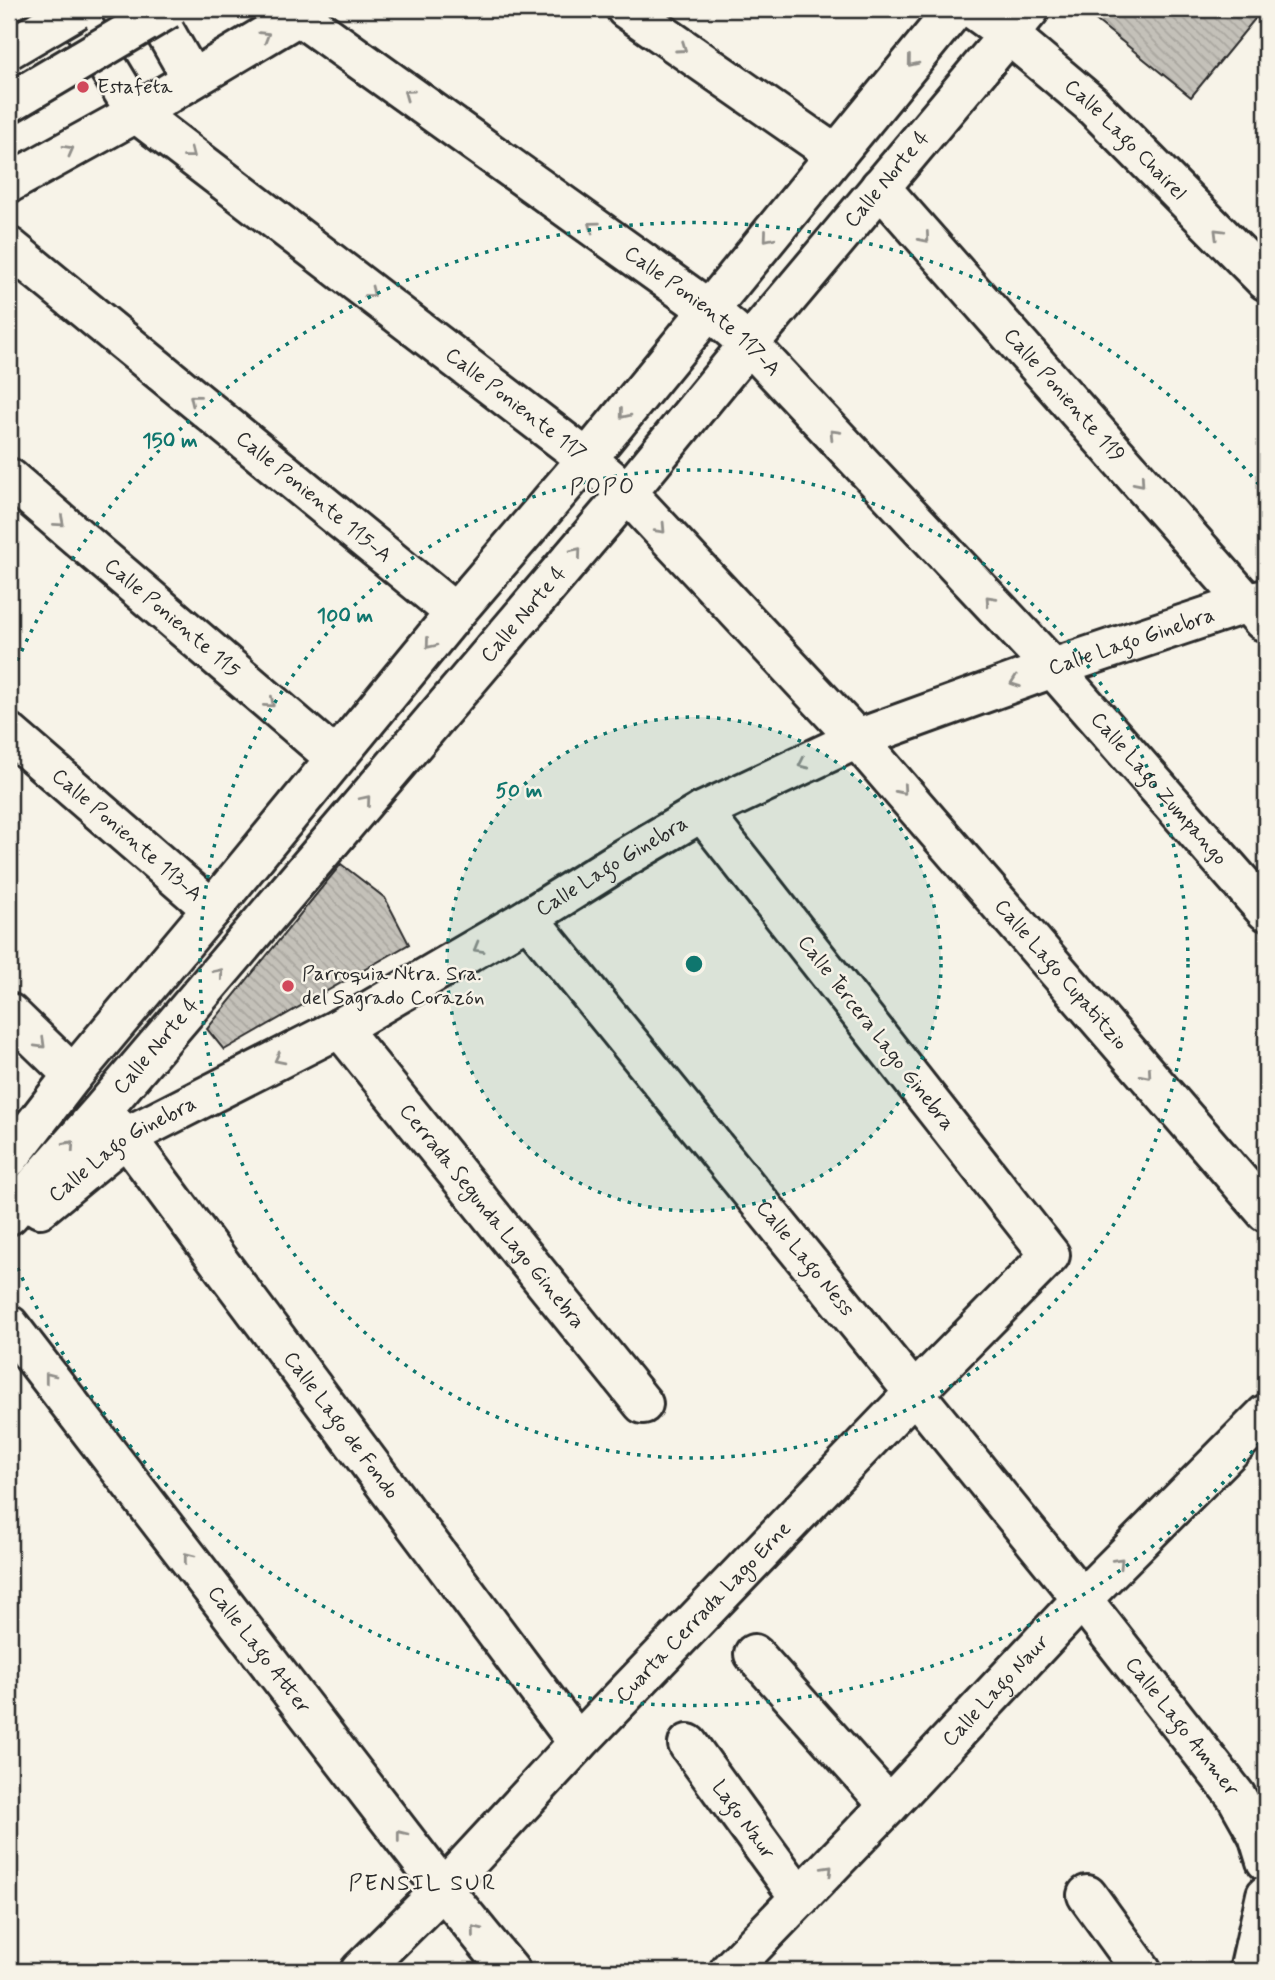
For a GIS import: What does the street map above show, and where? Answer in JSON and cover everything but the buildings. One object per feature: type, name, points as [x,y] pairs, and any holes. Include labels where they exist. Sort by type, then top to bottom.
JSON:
[{"type":"main road","points":[[9,49],[75,9],[136,113]]},
{"type":"main road","points":[[152,9],[192,79]]},
{"type":"main road","points":[[9,103],[168,9]]},
{"type":"main road","points":[[626,9],[836,155]]},
{"type":"main road","points":[[9,1158],[73,1075],[455,613],[587,459],[955,9]]},
{"type":"main road","name":"Calle Lago Chairel","points":[[973,9],[1019,21],[1090,103],[1266,281]]},
{"type":"main road","points":[[9,183],[136,113],[305,12]]},
{"type":"main road","name":"Calle Poniente 117-A","points":[[305,12],[708,309],[749,344],[1053,668]]},
{"type":"main road","name":"Calle Norte 4","points":[[9,1215],[114,1124],[749,344],[1019,21]]},
{"type":"main road","name":"Calle Poniente 117","points":[[136,113],[587,459],[627,493],[857,739]]},
{"type":"main road","name":"Calle Poniente 119","points":[[880,187],[1260,609]]},
{"type":"main road","name":"Calle Poniente 115-A","points":[[9,247],[455,613]]},
{"type":"main road","name":"Calle Poniente 115","points":[[9,478],[335,758]]},
{"type":"main road","name":"Calle Lago Ginebra","points":[[9,1231],[114,1124],[340,1028],[702,812],[857,739],[1053,668],[1260,609]]},
{"type":"main road","name":"Calle Lago Zumpango","points":[[1053,668],[1266,911]]},
{"type":"main road","name":"Calle Poniente 113-A","points":[[9,733],[212,909]]},
{"type":"main road","name":"Calle Lago Cupatitzio","points":[[857,739],[1266,1212]]},
{"type":"main road","name":"Calle Tercera Lago Ginebra","points":[[702,812],[1050,1255]]},
{"type":"main road","name":"Calle Lago Ness","points":[[528,918],[1082,1599]]},
{"type":"main road","points":[[9,1013],[73,1075]]},
{"type":"main road","name":"Cerrada Segunda Lago Ginebra","points":[[340,1028],[643,1404]]},
{"type":"main road","name":"Calle Lago de Fondo","points":[[114,1124],[578,1743]]},
{"type":"main road","name":"Cuarta Cerrada Lago Erne","points":[[360,1971],[443,1889],[578,1743],[1050,1255]]},
{"type":"main road","name":"Calle Lago Atter","points":[[9,1325],[443,1889],[510,1971]]},
{"type":"main road","name":"Calle Lago Naur","points":[[729,1971],[1082,1599],[1266,1413]]},
{"type":"main road","name":"Calle Lago Ammer","points":[[1082,1599],[1236,1796],[1258,1835],[1266,1861]]},
{"type":"main road","points":[[754,1654],[889,1805]]},
{"type":"main road","name":"Lago Naur","points":[[688,1744],[800,1898]]},
{"type":"main road","points":[[1087,1895],[1142,1971]]},
{"type":"main road","points":[[1248,1971],[1266,1895]]},
{"type":"place","name":"Estafeta","points":[[83,87]]},
{"type":"place","name":"Parroquia Ntra. Sra. del Sagrado Corazón","points":[[288,986]]},
{"type":"district","name":"POPO","points":[[603,488]]},
{"type":"district","name":"PENSIL SUR","points":[[423,1884]]}]
